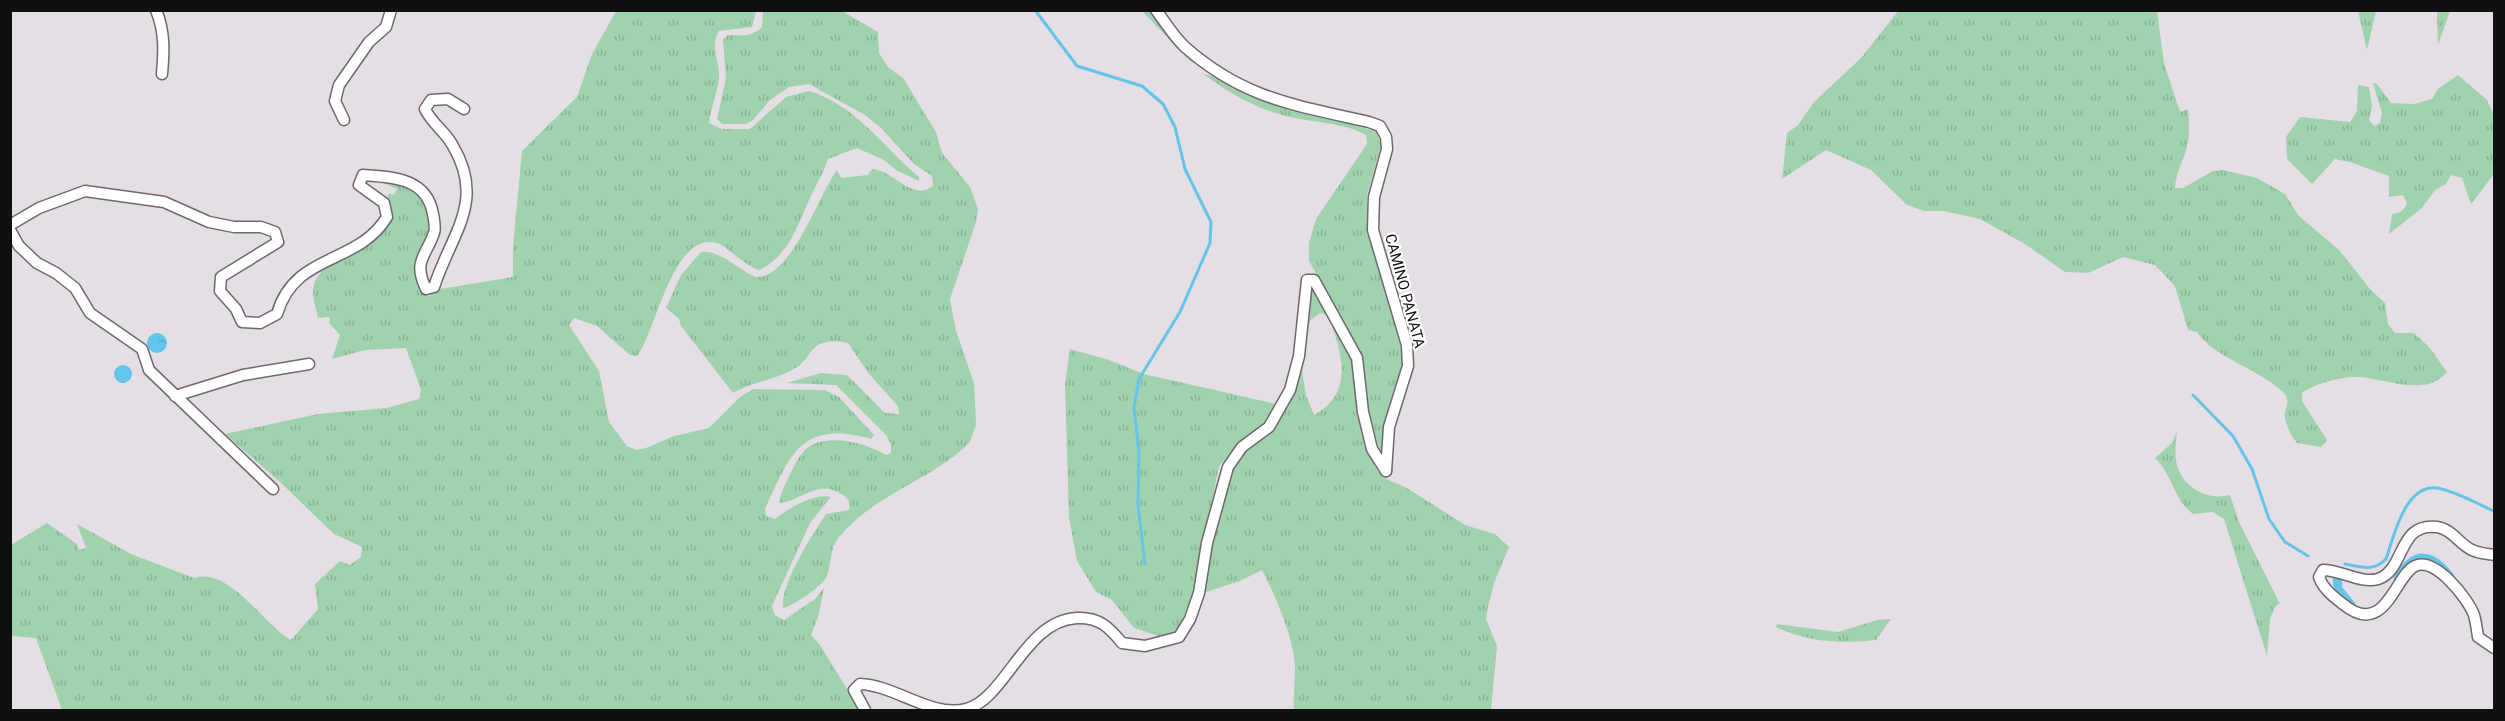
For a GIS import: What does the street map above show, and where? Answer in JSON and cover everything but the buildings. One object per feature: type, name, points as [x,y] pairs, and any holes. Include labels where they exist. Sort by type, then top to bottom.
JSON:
[{"type":"street","points":[[156,10],[162,25],[165,50],[162,74]]},
{"type":"street","points":[[344,120],[335,101],[339,85],[369,42],[386,27],[391,10]]},
{"type":"street","name":"CAMINO PANATA","points":[[865,711],[854,690],[860,684],[951,710],[975,706],[1045,628],[1072,618],[1095,619],[1108,626],[1122,643],[1145,646],[1179,637],[1190,619],[1199,593],[1207,543],[1228,467],[1242,447],[1269,427],[1290,390],[1299,356],[1307,280],[1314,280],[1357,358],[1363,412],[1372,449],[1386,471],[1389,427],[1408,366],[1407,345],[1373,230],[1374,198],[1387,149],[1386,137],[1380,126],[1369,122],[1270,99],[1233,83],[1183,46],[1156,10]]},
{"type":"street","points":[[10,225],[39,208],[85,191],[164,202],[209,222],[226,226],[261,227],[275,232],[278,242],[221,277],[220,291],[236,309],[242,322],[260,323],[277,314],[282,297],[291,283],[315,266],[350,250],[378,232],[387,217],[384,203],[359,185],[363,175],[393,177],[417,184],[431,205],[435,231],[420,258],[420,276],[426,289],[434,286],[441,266],[463,222],[468,194],[463,165],[452,143],[431,122],[424,109],[431,100],[448,99],[464,109]]},
{"type":"street","points":[[10,230],[19,246],[37,263],[56,273],[75,288],[90,313],[142,349],[149,370],[211,432],[234,449],[273,489]]},
{"type":"street","points":[[174,396],[243,375],[309,364]]},
{"type":"street","points":[[2494,555],[2472,550],[2451,533],[2437,527],[2422,528],[2407,537],[2389,573],[2379,578],[2370,580],[2332,570],[2323,570],[2319,577],[2330,593],[2349,609],[2372,612],[2381,609],[2397,591],[2408,571],[2416,566],[2427,564],[2438,569],[2459,594],[2473,614],[2478,638],[2494,648]]},
{"type":"green space","points":[[1899,10],[2157,11],[2164,63],[2180,112],[2188,109],[2188,142],[2175,188],[2183,188],[2213,171],[2223,170],[2257,178],[2285,194],[2298,215],[2340,251],[2370,289],[2385,303],[2388,324],[2395,333],[2414,333],[2429,347],[2447,372],[2438,380],[2427,384],[2404,385],[2349,377],[2313,387],[2302,393],[2302,401],[2327,440],[2321,447],[2297,443],[2286,422],[2287,399],[2284,393],[2263,377],[2214,349],[2197,332],[2188,330],[2175,286],[2155,265],[2123,257],[2088,273],[2065,272],[2025,244],[1980,219],[1944,211],[1924,211],[1907,205],[1871,170],[1826,150],[1782,179],[1787,133],[1798,125],[1814,102],[1862,57]]},
{"type":"green space","points":[[616,11],[756,11],[752,27],[719,31],[716,37],[715,48],[719,77],[709,123],[722,129],[750,129],[786,97],[809,91],[826,98],[855,117],[919,177],[919,181],[896,170],[884,160],[857,148],[828,159],[792,237],[779,256],[770,264],[759,270],[717,243],[701,243],[688,252],[667,286],[637,356],[630,355],[597,326],[574,318],[569,325],[599,371],[609,422],[627,446],[636,450],[674,436],[709,428],[740,397],[753,389],[825,390],[839,397],[874,435],[871,439],[847,434],[829,434],[814,438],[801,446],[783,472],[765,509],[766,516],[775,519],[794,506],[810,499],[831,497],[810,523],[772,606],[775,615],[784,620],[815,599],[824,588],[818,617],[811,635],[820,645],[860,710],[62,710],[36,638],[11,636],[11,545],[47,523],[77,544],[79,550],[86,548],[77,524],[131,554],[194,578],[207,577],[220,581],[246,599],[291,640],[318,609],[315,584],[340,561],[350,565],[361,557],[362,547],[334,534],[280,482],[225,434],[318,414],[387,408],[419,399],[421,390],[406,348],[365,350],[332,359],[340,335],[329,323],[330,317],[318,318],[313,293],[319,275],[328,266],[375,238],[385,227],[392,214],[386,201],[389,193],[394,195],[397,189],[370,177],[416,188],[428,207],[432,230],[423,246],[417,266],[421,291],[429,296],[440,289],[513,277],[513,247],[522,151],[577,97],[592,54]]},
{"type":"green space","points":[[763,11],[842,11],[878,32],[879,53],[888,67],[903,78],[936,132],[942,153],[970,187],[978,209],[976,222],[950,299],[956,331],[974,383],[976,424],[970,442],[939,467],[887,497],[854,522],[836,542],[825,580],[808,595],[783,608],[783,598],[792,573],[826,514],[850,508],[849,501],[845,497],[834,490],[826,489],[779,503],[780,496],[800,456],[806,449],[818,442],[838,440],[869,447],[886,455],[891,453],[891,445],[886,435],[836,385],[787,383],[821,373],[847,375],[885,413],[899,414],[898,406],[869,374],[848,343],[837,341],[820,344],[801,364],[785,373],[733,393],[681,326],[679,319],[666,308],[681,275],[701,252],[722,257],[755,277],[768,274],[781,265],[803,234],[837,170],[841,178],[868,175],[872,169],[888,174],[910,188],[925,190],[933,186],[932,176],[914,164],[881,128],[865,115],[809,84],[789,87],[770,100],[753,120],[746,124],[722,124],[717,119],[726,78],[723,40],[728,35],[746,35],[758,31],[762,27]]},
{"type":"green space","points":[[1142,11],[1149,11],[1196,64],[1190,61]]},
{"type":"green space","points":[[2358,11],[2376,11],[2367,50]]},
{"type":"green space","points":[[2437,11],[2450,11],[2438,45]]},
{"type":"green space","points":[[1203,74],[1213,76],[1241,92],[1283,107],[1376,131],[1381,145],[1367,195],[1369,232],[1397,322],[1403,361],[1384,424],[1383,460],[1371,423],[1360,351],[1309,261],[1309,243],[1316,219],[1367,144],[1366,135],[1338,125],[1290,117],[1266,110],[1234,94]]},
{"type":"green space","points":[[2458,75],[2487,100],[2494,115],[2494,174],[2471,204],[2462,178],[2451,175],[2446,184],[2435,190],[2422,208],[2389,234],[2392,214],[2401,211],[2407,203],[2403,195],[2389,197],[2389,176],[2335,159],[2312,184],[2287,159],[2286,137],[2300,117],[2350,122],[2357,111],[2358,85],[2369,87],[2372,106],[2369,120],[2374,126],[2380,123],[2382,113],[2373,83],[2377,84],[2391,103],[2414,104],[2432,99],[2438,89]]},
{"type":"green space","points":[[1309,289],[1314,290],[1353,358],[1368,451],[1377,470],[1386,479],[1407,488],[1465,525],[1495,534],[1509,547],[1494,583],[1486,619],[1497,646],[1491,710],[1294,710],[1295,668],[1292,644],[1262,570],[1240,581],[1203,593],[1211,540],[1234,465],[1239,456],[1256,442],[1301,365],[1306,395],[1314,415],[1327,406],[1340,383],[1341,357],[1328,315],[1320,313],[1310,321],[1302,358]]},
{"type":"green space","points":[[1070,349],[1109,360],[1144,374],[1276,404],[1268,422],[1237,446],[1219,466],[1194,591],[1176,635],[1161,637],[1134,628],[1112,600],[1096,592],[1077,561],[1069,517],[1065,384]]},
{"type":"green space","points":[[2177,431],[2176,457],[2180,473],[2197,491],[2213,496],[2230,495],[2239,522],[2280,604],[2276,605],[2270,619],[2267,656],[2224,519],[2213,512],[2193,514],[2181,502],[2161,464],[2155,458],[2172,443]]},
{"type":"green space","points":[[1891,619],[1876,640],[1863,641],[1838,642],[1813,639],[1776,627],[1777,624],[1838,632],[1877,620]]},
{"type":"water","points":[[157,333],[164,336],[167,343],[164,350],[157,353],[150,350],[147,343],[150,336]]},
{"type":"water","points":[[123,365],[129,368],[132,374],[129,380],[123,383],[117,380],[114,374],[117,368]]},
{"type":"waterway","points":[[1035,10],[1077,66],[1142,86],[1163,104],[1175,127],[1185,169],[1211,222],[1210,243],[1180,312],[1139,379],[1134,408],[1139,452],[1138,506],[1145,564]]},
{"type":"waterway","points":[[2193,395],[2233,436],[2252,469],[2269,519],[2285,542],[2308,556]]},
{"type":"waterway","points":[[2345,564],[2372,567],[2386,559],[2402,513],[2417,494],[2426,489],[2437,488],[2452,492],[2494,511]]},
{"type":"waterway","points":[[2398,579],[2410,563],[2423,558],[2437,563],[2450,577]]},
{"type":"waterway","points":[[2337,577],[2338,589],[2351,605]]}]
